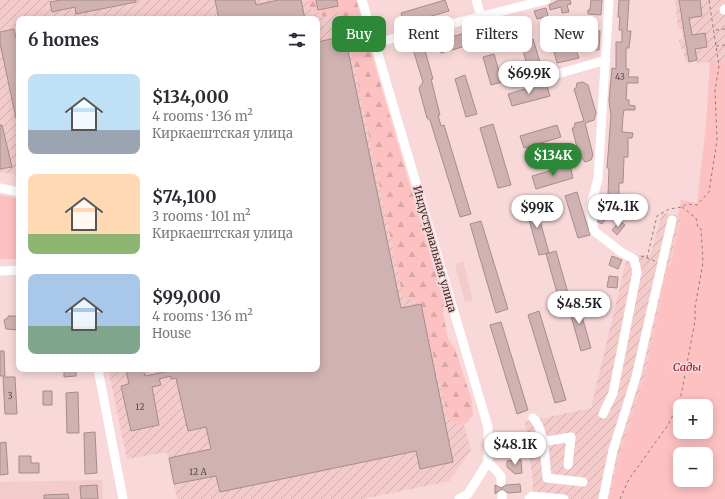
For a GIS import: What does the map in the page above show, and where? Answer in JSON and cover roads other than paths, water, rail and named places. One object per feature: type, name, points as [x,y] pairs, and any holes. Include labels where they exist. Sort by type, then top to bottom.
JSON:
[{"type":"street","name":"Индустриальная улица","points":[[362,0],[367,16]]},
{"type":"street","points":[[476,0],[481,16],[540,1]]},
{"type":"street","points":[[603,414],[613,393],[637,272],[634,259],[621,252],[594,231],[590,208],[598,179],[609,0]]},
{"type":"street","points":[[386,40],[462,21]]},
{"type":"street","name":"Индустриальная улица","points":[[378,52],[488,427],[488,462]]},
{"type":"street","points":[[547,77],[606,60]]},
{"type":"street","points":[[0,188],[16,191]]},
{"type":"street","points":[[603,499],[613,450],[636,377],[672,220]]},
{"type":"street","points":[[0,271],[16,270]]},
{"type":"street","points":[[99,372],[123,499]]},
{"type":"street","points":[[533,418],[539,426],[547,478],[583,482]]},
{"type":"street","points":[[542,442],[571,437],[568,464]]},
{"type":"street","points":[[458,499],[468,494],[488,462],[501,476],[501,482]]},
{"type":"street","points":[[529,499],[532,496],[564,499]]},
{"type":"park label","name":"Сады","points":[[687,367]]}]
